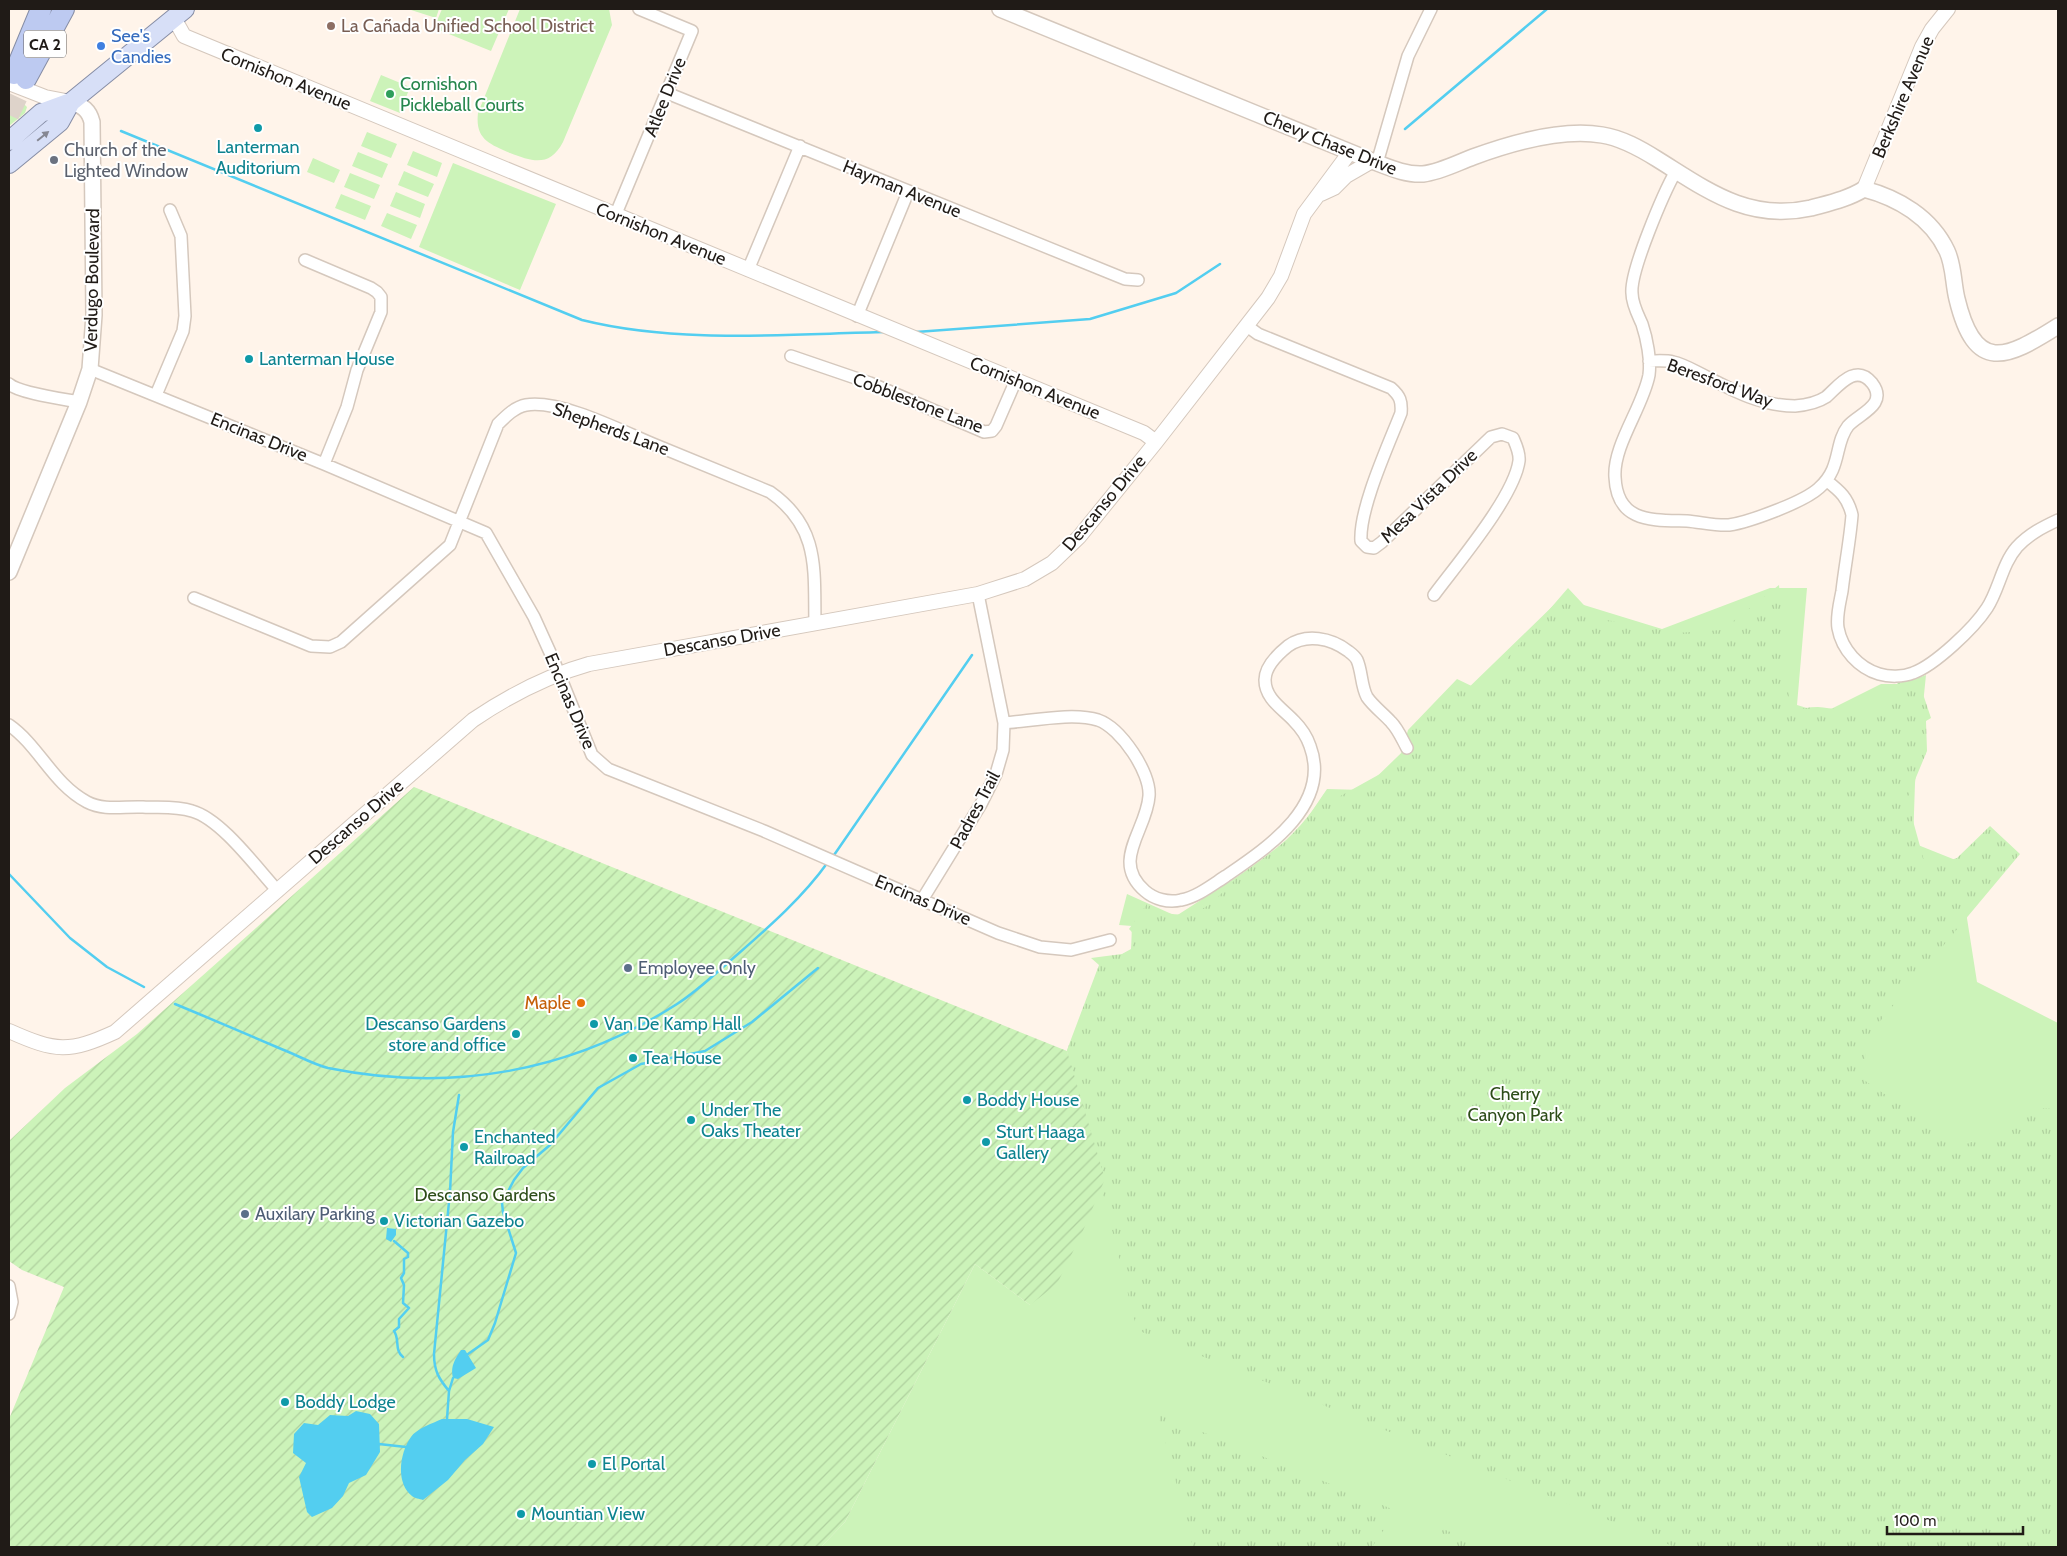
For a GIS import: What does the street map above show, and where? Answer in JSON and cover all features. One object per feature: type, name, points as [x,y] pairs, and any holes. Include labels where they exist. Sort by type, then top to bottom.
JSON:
[{"type":"highway","points":[[16,79],[41,9]]},
{"type":"highway","name":"CA 2","points":[[16,79],[64,9]]},
{"type":"main road","name":"Chevy Chase Drive","points":[[1000,9],[1374,162],[1411,173],[1434,172],[1476,156],[1520,143],[1558,134],[1573,133],[1604,135],[1642,149],[1722,198],[1747,208],[1764,211],[1804,209],[1828,204],[1856,194],[1864,189]]},
{"type":"main road","points":[[9,141],[41,114],[71,102],[179,13]]},
{"type":"main road","points":[[9,164],[60,122],[71,102]]},
{"type":"main road","name":"Verdugo Boulevard","points":[[9,572],[79,402],[90,369],[94,308],[92,122],[89,112],[80,105],[71,102]]},
{"type":"main road","points":[[1864,189],[1891,197],[1905,204],[1937,236],[1950,259],[1957,298],[1965,327],[1982,349],[1998,354],[2016,351],[2058,326]]},
{"type":"street","name":"Atlee Drive","points":[[615,216],[692,31],[640,9]]},
{"type":"street","points":[[1320,195],[1334,188],[1346,176],[1374,162],[1408,56],[1431,9]]},
{"type":"street","name":"Berkshire Avenue","points":[[1864,189],[1922,47],[1946,9]]},
{"type":"street","name":"Cornishon Avenue","points":[[179,13],[184,36],[615,216],[1144,433],[1156,442]]},
{"type":"street","points":[[16,79],[45,97],[71,102]]},
{"type":"street","name":"Hayman Avenue","points":[[667,93],[1125,279],[1138,280]]},
{"type":"street","points":[[748,270],[800,146]]},
{"type":"street","name":"Descanso Drive","points":[[9,1032],[55,1048],[69,1048],[83,1046],[115,1032],[473,720],[500,701],[560,672],[589,664],[978,594],[1026,580],[1052,563],[1079,537],[1156,442],[1275,288],[1304,214],[1310,204],[1320,195],[1327,181],[1350,152]]},
{"type":"street","points":[[1676,171],[1638,263],[1632,286],[1632,293],[1643,327],[1650,361],[1646,388],[1616,463],[1615,477],[1619,496],[1626,510],[1650,520],[1726,525],[1753,520],[1808,496],[1818,490],[1826,481],[1843,494],[1852,515],[1838,611],[1838,628],[1847,651],[1856,661],[1865,668],[1885,676],[1912,674],[1926,667],[1974,626],[1988,607],[2016,549],[2027,537],[2058,520]]},
{"type":"street","points":[[857,316],[908,192]]},
{"type":"street","points":[[156,395],[183,331],[185,316],[181,236],[170,210]]},
{"type":"street","points":[[305,260],[371,288],[377,292],[382,301],[381,312],[357,370],[347,408],[324,464]]},
{"type":"street","name":"Mesa Vista Drive","points":[[1247,326],[1258,334],[1391,388],[1398,395],[1402,403],[1401,413],[1369,499],[1360,530],[1361,541],[1367,547],[1374,548],[1382,542],[1491,437],[1502,434],[1513,438],[1518,448],[1519,460],[1510,485],[1494,513],[1434,595]]},
{"type":"street","name":"Cobblestone Lane","points":[[791,356],[870,383],[984,432],[992,431],[996,426],[1016,380]]},
{"type":"street","name":"Beresford Way","points":[[1650,361],[1672,361],[1746,396],[1767,403],[1794,406],[1813,404],[1826,396],[1840,382],[1850,377],[1859,376],[1868,379],[1874,385],[1876,394],[1874,405],[1846,428],[1835,466],[1826,481]]},
{"type":"street","name":"Encinas Drive","points":[[90,369],[324,464],[460,521],[488,535],[534,618],[560,672],[575,716],[592,756],[608,769],[764,831],[998,933],[1040,947],[1071,950],[1110,940]]},
{"type":"street","points":[[9,384],[24,392],[38,393],[79,402]]},
{"type":"street","name":"Shepherds Lane","points":[[194,598],[311,646],[330,646],[341,642],[450,545],[498,424],[511,411],[526,405],[542,404],[566,410],[770,492],[786,503],[804,527],[808,539],[813,564],[815,624]]},
{"type":"street","name":"Padres Trail","points":[[922,900],[976,812],[996,774],[1003,750],[1004,723],[978,594]]},
{"type":"street","points":[[1004,723],[1085,718],[1103,723],[1123,739],[1148,780],[1150,794],[1148,808],[1133,845],[1130,862],[1131,875],[1150,896],[1165,901],[1180,900],[1197,894],[1245,863],[1276,839],[1295,819],[1306,803],[1313,785],[1315,766],[1311,747],[1303,731],[1267,692],[1265,679],[1270,664],[1280,652],[1294,642],[1309,638],[1325,639],[1343,647],[1356,657],[1367,697],[1393,724],[1407,748]]},
{"type":"street","points":[[9,725],[24,736],[54,774],[74,793],[86,801],[107,808],[180,808],[198,813],[214,821],[277,890]]},
{"type":"street","points":[[9,1286],[12,1302],[9,1314]]},
{"type":"green space","points":[[408,9],[439,9],[436,18]]},
{"type":"green space","points":[[442,9],[509,9],[491,51],[434,28]]},
{"type":"green space","points":[[520,9],[609,9],[612,25],[563,142],[558,150],[547,159],[526,159],[502,150],[485,139],[479,129],[478,113]]},
{"type":"green space","name":"Cornishon Pickleball Courts","points":[[381,75],[410,87],[400,113],[370,101]]},
{"type":"green space","points":[[9,97],[27,107],[25,113],[9,126]]},
{"type":"green space","points":[[367,132],[397,144],[391,158],[361,146]]},
{"type":"green space","points":[[413,151],[442,163],[437,177],[407,165]]},
{"type":"green space","points":[[358,152],[388,164],[382,178],[352,166]]},
{"type":"green space","points":[[313,158],[340,170],[334,183],[307,172]]},
{"type":"green space","points":[[453,163],[556,204],[520,290],[419,247]]},
{"type":"green space","points":[[404,171],[434,184],[428,197],[398,185]]},
{"type":"green space","points":[[350,173],[380,185],[374,199],[344,187]]},
{"type":"green space","points":[[396,192],[425,204],[420,218],[390,206]]},
{"type":"green space","points":[[341,194],[371,206],[365,220],[335,208]]},
{"type":"green space","points":[[387,213],[417,225],[411,239],[381,226]]},
{"type":"green space","name":"Cherry Canyon Park","points":[[1779,585],[1790,710],[1818,707],[1856,711],[1874,710],[1895,700],[1899,696],[1902,691],[1897,683],[1917,679],[1919,682],[1931,718],[1926,721],[1927,751],[1907,799],[1926,868],[1957,858],[1990,826],[2020,854],[1866,1038],[1864,1080],[1961,1146],[1985,1137],[2030,1108],[2058,1109],[2058,1547],[1675,1547],[1137,1330],[1067,1050],[1099,965],[1091,958],[1122,954],[1131,949],[1134,938],[1129,929],[1147,904],[1158,910],[1176,914],[1189,914],[1207,906],[1240,875],[1286,840],[1307,818],[1324,794],[1335,799],[1398,764],[1408,730],[1457,679],[1480,690],[1568,588],[1596,618],[1676,633],[1722,630]]},
{"type":"green space","name":"Cherry Canyon Park","points":[[1770,588],[1807,588],[1797,705],[1823,713],[1881,684],[1903,684],[1926,675],[1915,783],[1913,843],[1958,861],[1977,982],[2058,1023],[2058,1547],[821,1547],[845,1522],[975,1264],[1030,1305],[1072,1073],[1067,1051],[1104,963],[1131,950],[1132,926],[1119,925],[1127,894],[1176,916],[1291,842],[1327,789],[1363,790],[1561,598],[1662,629]]},
{"type":"green space","name":"Descanso Gardens","points":[[414,787],[1067,1051],[1105,1179],[1082,1233],[1057,1284],[1030,1305],[975,1264],[845,1522],[821,1547],[9,1547],[9,1419],[64,1287],[22,1270],[9,1261],[9,1141],[65,1088],[137,1034]]},
{"type":"green space","points":[[1158,1414],[1397,1511],[1372,1547],[1193,1547]]},
{"type":"green space","points":[[1443,1529],[1487,1547],[1435,1547]]},
{"type":"water","points":[[387,1228],[396,1229],[396,1235],[391,1242],[386,1239]]},
{"type":"water","points":[[461,1350],[465,1350],[476,1368],[458,1379],[453,1378],[452,1370]]},
{"type":"water","points":[[356,1411],[370,1414],[379,1424],[380,1452],[366,1475],[349,1483],[343,1496],[332,1508],[312,1517],[307,1512],[299,1477],[306,1463],[293,1453],[294,1434],[304,1423],[318,1425],[330,1415],[348,1416]]},
{"type":"water","points":[[442,1419],[467,1419],[494,1427],[483,1444],[465,1460],[448,1480],[423,1500],[413,1497],[403,1483],[401,1476],[404,1451],[413,1434]]},
{"type":"waterway","points":[[1405,129],[1547,9]]},
{"type":"waterway","points":[[121,131],[582,320],[656,332],[694,335],[733,336],[886,332]]},
{"type":"waterway","points":[[916,332],[1090,319],[1176,293],[1220,264]]},
{"type":"waterway","points":[[832,858],[972,655]]},
{"type":"waterway","points":[[175,1004],[328,1068],[374,1075],[420,1078],[465,1077],[509,1071],[552,1061],[595,1046],[637,1027],[677,1004],[693,993],[774,922],[808,887],[828,862]]},
{"type":"waterway","points":[[9,874],[70,938],[107,967],[144,987]]},
{"type":"waterway","points":[[468,1354],[488,1340],[516,1253],[502,1203],[514,1180],[523,1168],[550,1145],[598,1088],[641,1064],[705,1051],[752,1022],[818,968]]},
{"type":"waterway","points":[[449,1391],[442,1383],[438,1374],[434,1354],[450,1192],[453,1132],[459,1095]]},
{"type":"waterway","points":[[394,1241],[408,1253],[408,1257],[404,1259],[404,1273],[401,1278],[404,1285],[403,1303],[409,1308],[399,1319],[399,1327],[394,1331],[400,1354],[403,1357]]},
{"type":"waterway","points":[[447,1419],[449,1391],[453,1378]]},
{"type":"waterway","points":[[379,1444],[406,1447]]},
{"type":"tunnel","points":[[9,115],[26,79]]},
{"type":"place","name":"La Cañada Unified School District","points":[[331,26]]},
{"type":"place","name":"See's Candies","points":[[101,46]]},
{"type":"place","name":"Cornishon Pickleball Courts","points":[[390,94]]},
{"type":"place","name":"Lanterman Auditorium","points":[[258,128]]},
{"type":"place","name":"Church of the Lighted Window","points":[[54,160]]},
{"type":"place","name":"Lanterman House","points":[[249,359]]},
{"type":"place","name":"Employee Only","points":[[628,968]]},
{"type":"place","name":"Maple","points":[[581,1003]]},
{"type":"place","name":"Van De Kamp Hall","points":[[594,1024]]},
{"type":"place","name":"Descanso Gardens store and office","points":[[516,1034]]},
{"type":"place","name":"Tea House","points":[[633,1058]]},
{"type":"place","name":"Boddy House","points":[[967,1100]]},
{"type":"place","name":"Under The Oaks Theater","points":[[691,1120]]},
{"type":"place","name":"Sturt Haaga Gallery","points":[[986,1142]]},
{"type":"place","name":"Enchanted Railroad","points":[[464,1147]]},
{"type":"place","name":"Auxilary Parking","points":[[245,1214]]},
{"type":"place","name":"Victorian Gazebo","points":[[384,1221]]},
{"type":"place","name":"Boddy Lodge","points":[[285,1402]]},
{"type":"place","name":"El Portal","points":[[592,1464]]},
{"type":"place","name":"Mountian View","points":[[521,1514]]}]
